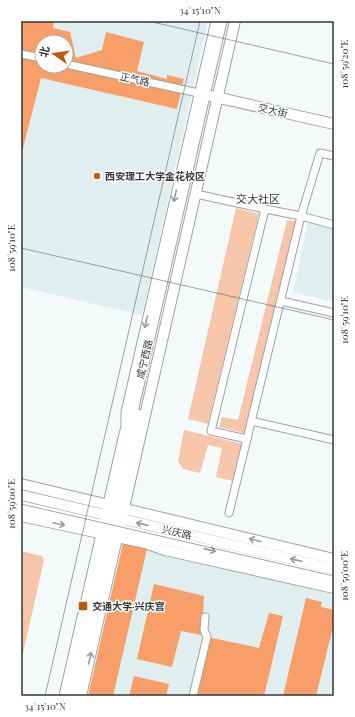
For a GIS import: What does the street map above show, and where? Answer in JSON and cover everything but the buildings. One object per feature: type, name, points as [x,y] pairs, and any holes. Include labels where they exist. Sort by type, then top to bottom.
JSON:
[{"type":"main road","name":"咸宁西路","points":[[73,696],[208,95],[222,21]]},
{"type":"main road","name":"咸宁西路","points":[[64,696],[113,521],[125,434],[134,405],[208,95],[228,21]]},
{"type":"street","points":[[82,696],[113,521],[196,194],[215,21]]},
{"type":"street","points":[[208,95],[235,21]]},
{"type":"street","points":[[21,54],[34,56]]},
{"type":"street","name":"正气路","points":[[74,66],[208,95]]},
{"type":"street","name":"交大街","points":[[208,95],[334,124]]},
{"type":"street","points":[[229,513],[301,216],[320,152],[334,156]]},
{"type":"street","points":[[196,194],[301,216],[334,225]]},
{"type":"street","points":[[247,439],[212,431],[265,209]]},
{"type":"street","points":[[280,301],[334,313]]},
{"type":"street","points":[[251,421],[334,440]]},
{"type":"street","points":[[21,484],[113,521],[145,543],[165,550],[334,588]]},
{"type":"street","name":"兴庆路","points":[[21,495],[113,521],[334,579]]},
{"type":"street","name":"兴庆路","points":[[21,506],[113,521],[334,569]]},
{"type":"street","points":[[21,516],[113,521],[334,559]]},
{"type":"street","points":[[193,696],[207,637],[204,630],[205,617]]},
{"type":"shaded area","name":"西安理工大学金花校区","points":[[21,21],[208,21],[142,315],[21,287]]},
{"type":"shaded area","points":[[21,21],[54,21],[53,28],[70,32],[70,34],[34,34],[34,74],[74,74],[74,49],[76,58],[102,50],[106,32],[144,42],[137,71],[167,79],[167,75],[184,79],[177,109],[41,78],[21,156]]},
{"type":"shaded area","points":[[236,208],[259,214],[208,424],[188,419]]},
{"type":"shaded area","points":[[309,218],[334,225],[334,302],[293,292]]},
{"type":"shaded area","points":[[287,220],[300,222],[248,434],[219,427],[222,417],[238,420]]},
{"type":"shaded area","points":[[184,430],[243,444],[232,481],[216,477],[222,448],[208,445],[200,473],[183,469],[178,461]]},
{"type":"shaded area","points":[[123,543],[334,593],[334,696],[88,696]]},
{"type":"shaded area","points":[[123,543],[147,549],[113,696],[88,696]]},
{"type":"shaded area","points":[[21,551],[42,556],[44,560],[21,662]]},
{"type":"shaded area","points":[[154,584],[204,596],[202,635],[181,631],[172,667],[137,659]]},
{"type":"shaded area","points":[[306,598],[322,602],[321,607],[334,610],[334,623],[316,696],[283,696]]},
{"type":"shaded area","points":[[269,613],[283,616],[264,696],[193,696],[207,637],[259,648]]},
{"type":"shaded area","points":[[134,676],[169,684],[166,696],[129,696]]},
{"type":"place","name":"西安理工大学金花校区","points":[[97,176]]},
{"type":"place","name":"交通大学·兴庆宫","points":[[83,606]]},
{"type":"district","name":"交大社区","points":[[258,198]]}]
